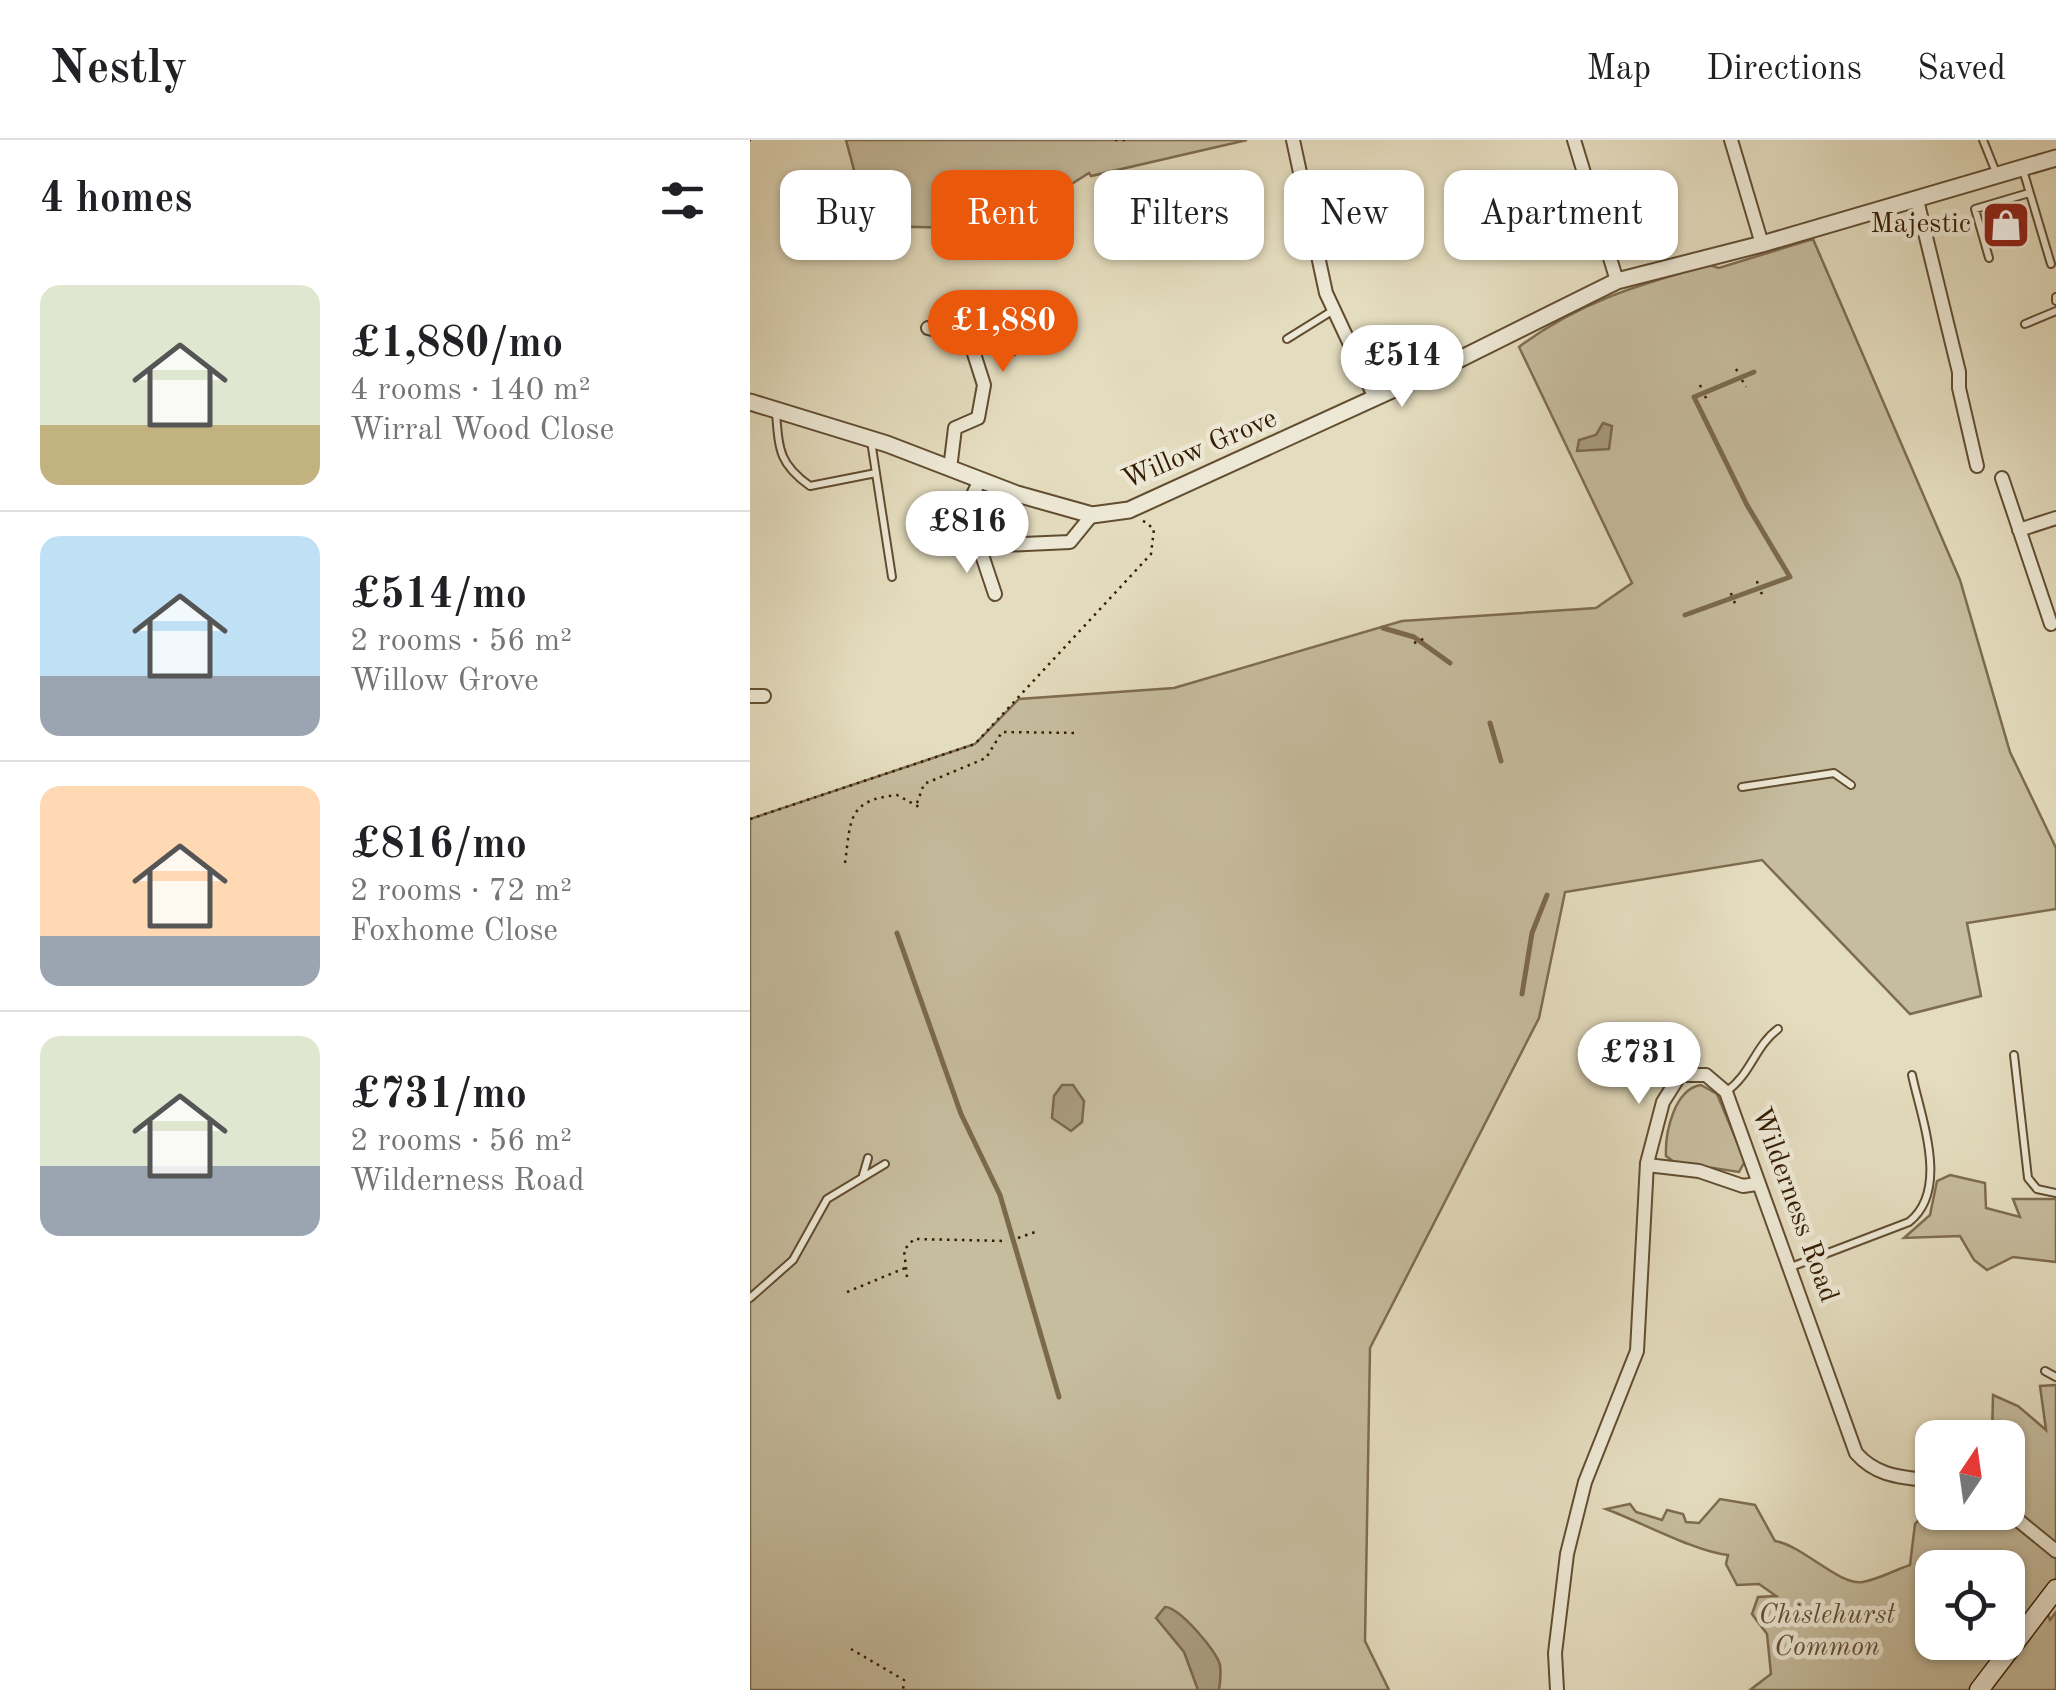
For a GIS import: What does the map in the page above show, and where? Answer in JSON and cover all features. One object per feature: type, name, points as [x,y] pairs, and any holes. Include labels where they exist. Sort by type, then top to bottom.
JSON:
[{"type":"main road","points":[[1979,1690],[2056,1590]]},
{"type":"street","points":[[1293,140],[1299,170]]},
{"type":"street","points":[[1574,140],[1617,281]]},
{"type":"street","points":[[1731,140],[1762,244]]},
{"type":"street","name":"Willow Grove","points":[[750,402],[1092,515],[1129,510],[1376,398],[1617,281],[1762,244],[2056,158]]},
{"type":"street","points":[[1918,200],[1960,372],[1959,388],[1977,466]]},
{"type":"street","points":[[1320,260],[1333,311],[1376,398]]},
{"type":"street","points":[[928,328],[1011,350]]},
{"type":"street","points":[[950,469],[955,428],[978,418],[983,400],[984,385],[969,338]]},
{"type":"street","points":[[2002,478],[2050,624]]},
{"type":"street","points":[[980,480],[959,524],[979,546],[995,594]]},
{"type":"street","points":[[979,546],[1070,542],[1092,515]]},
{"type":"street","points":[[2020,530],[2056,518]]},
{"type":"street","name":"Wilderness Road","points":[[1557,1690],[1555,1653],[1567,1554],[1585,1482],[1637,1351],[1647,1165],[1653,1132],[1675,1079],[1697,1072],[1726,1092],[1759,1174],[1756,1184],[1791,1267],[1856,1453],[1868,1467],[1884,1474],[1915,1478]]},
{"type":"street","points":[[1647,1165],[1699,1171],[1743,1186],[1756,1184]]},
{"type":"street","points":[[2025,1526],[2056,1551]]},
{"type":"lane","points":[[1983,140],[1998,176]]},
{"type":"lane","points":[[2023,169],[2052,264]]},
{"type":"lane","points":[[1989,258],[1975,209],[2029,193]]},
{"type":"lane","points":[[1287,339],[1333,311]]},
{"type":"lane","points":[[2024,324],[2056,311]]},
{"type":"lane","points":[[776,409],[779,446],[788,470],[810,486],[876,474]]},
{"type":"lane","points":[[871,440],[892,577]]},
{"type":"lane","points":[[1742,787],[1834,772],[1843,775],[1851,785]]},
{"type":"lane","points":[[1726,1092],[1746,1077],[1760,1048],[1778,1029]]},
{"type":"lane","points":[[2014,1055],[2028,1178],[2037,1188],[2056,1194]]},
{"type":"lane","points":[[1791,1267],[1909,1222],[1922,1212],[1931,1176],[1912,1075]]},
{"type":"lane","points":[[863,1176],[868,1158]]},
{"type":"lane","points":[[750,1298],[786,1269],[827,1199],[886,1164]]},
{"type":"lane","points":[[2045,1370],[2056,1377]]},
{"type":"path","points":[[1115,140],[1125,140]]},
{"type":"path","points":[[1742,380],[1746,387]]},
{"type":"path","points":[[750,819],[975,744],[1150,554],[1154,528],[1129,510]]},
{"type":"path","points":[[1760,592],[1764,599]]},
{"type":"path","points":[[917,803],[924,784],[986,758],[1002,732],[1078,733]]},
{"type":"path","points":[[844,862],[853,811],[859,804],[897,795],[921,808]]},
{"type":"path","points":[[1018,1238],[1038,1231]]},
{"type":"path","points":[[908,1277],[904,1250],[914,1239],[1007,1241]]},
{"type":"path","points":[[846,1292],[904,1268]]},
{"type":"path","points":[[851,1648],[904,1680],[903,1690]]},
{"type":"green space","points":[[846,140],[1247,140],[1117,170],[1094,170],[1094,175],[1089,173],[1074,182],[1074,170],[931,170],[931,227],[911,227],[911,170],[854,170]]},
{"type":"green space","points":[[1813,239],[1960,580],[2010,752],[2056,848],[2056,909],[1967,923],[1981,996],[1910,1014],[1762,860],[1565,892],[1539,1018],[1370,1348],[1365,1641],[1389,1690],[750,1690],[750,819],[975,744],[1019,699],[1174,688],[1402,621],[1596,608],[1632,583],[1519,347],[1563,318],[1634,288],[1709,265],[1719,268]]},
{"type":"green space","points":[[1701,1085],[1717,1094],[1745,1161],[1739,1172],[1674,1162],[1666,1156],[1673,1113],[1684,1095]]},
{"type":"green space","points":[[1950,1175],[1985,1183],[1986,1208],[2020,1217],[2013,1199],[2056,1199],[2056,1262],[2013,1257],[1987,1270],[1974,1260],[1960,1236],[1904,1238],[1930,1215],[1937,1181]]},
{"type":"green space","name":"Chislehurst Common","points":[[2056,1385],[2056,1546],[2049,1551],[2056,1559],[2056,1581],[2046,1610],[2050,1620],[2056,1612],[2056,1690],[1750,1690],[1771,1674],[1767,1634],[1752,1614],[1758,1597],[1776,1596],[1759,1584],[1737,1585],[1726,1564],[1728,1555],[1685,1543],[1606,1509],[1630,1504],[1636,1512],[1662,1520],[1667,1510],[1683,1514],[1686,1522],[1699,1523],[1720,1499],[1755,1505],[1775,1541],[1798,1550],[1843,1578],[1869,1581],[1910,1565],[1915,1524],[1915,1530],[2025,1530],[2025,1420],[1992,1420],[1993,1395],[2018,1406],[2046,1430],[2040,1386]]},
{"type":"shaded area","points":[[1603,423],[1612,426],[1609,449],[1577,451],[1579,440],[1596,435]]},
{"type":"shaded area","points":[[1062,1085],[1073,1085],[1084,1101],[1082,1122],[1071,1131],[1052,1118],[1054,1096]]},
{"type":"shaded area","points":[[1165,1607],[1188,1622],[1212,1650],[1220,1665],[1219,1690],[1198,1690],[1184,1652],[1156,1618]]},
{"type":"waterway","points":[[1685,615],[1790,577],[1747,505],[1694,397],[1754,372]]},
{"type":"waterway","points":[[1383,628],[1414,637],[1450,663]]},
{"type":"waterway","points":[[1490,723],[1501,761]]},
{"type":"waterway","points":[[1522,994],[1532,933],[1547,895]]},
{"type":"waterway","points":[[897,933],[961,1114],[1000,1195],[1059,1397]]},
{"type":"place","name":"Majestic","points":[[2006,225]]}]
